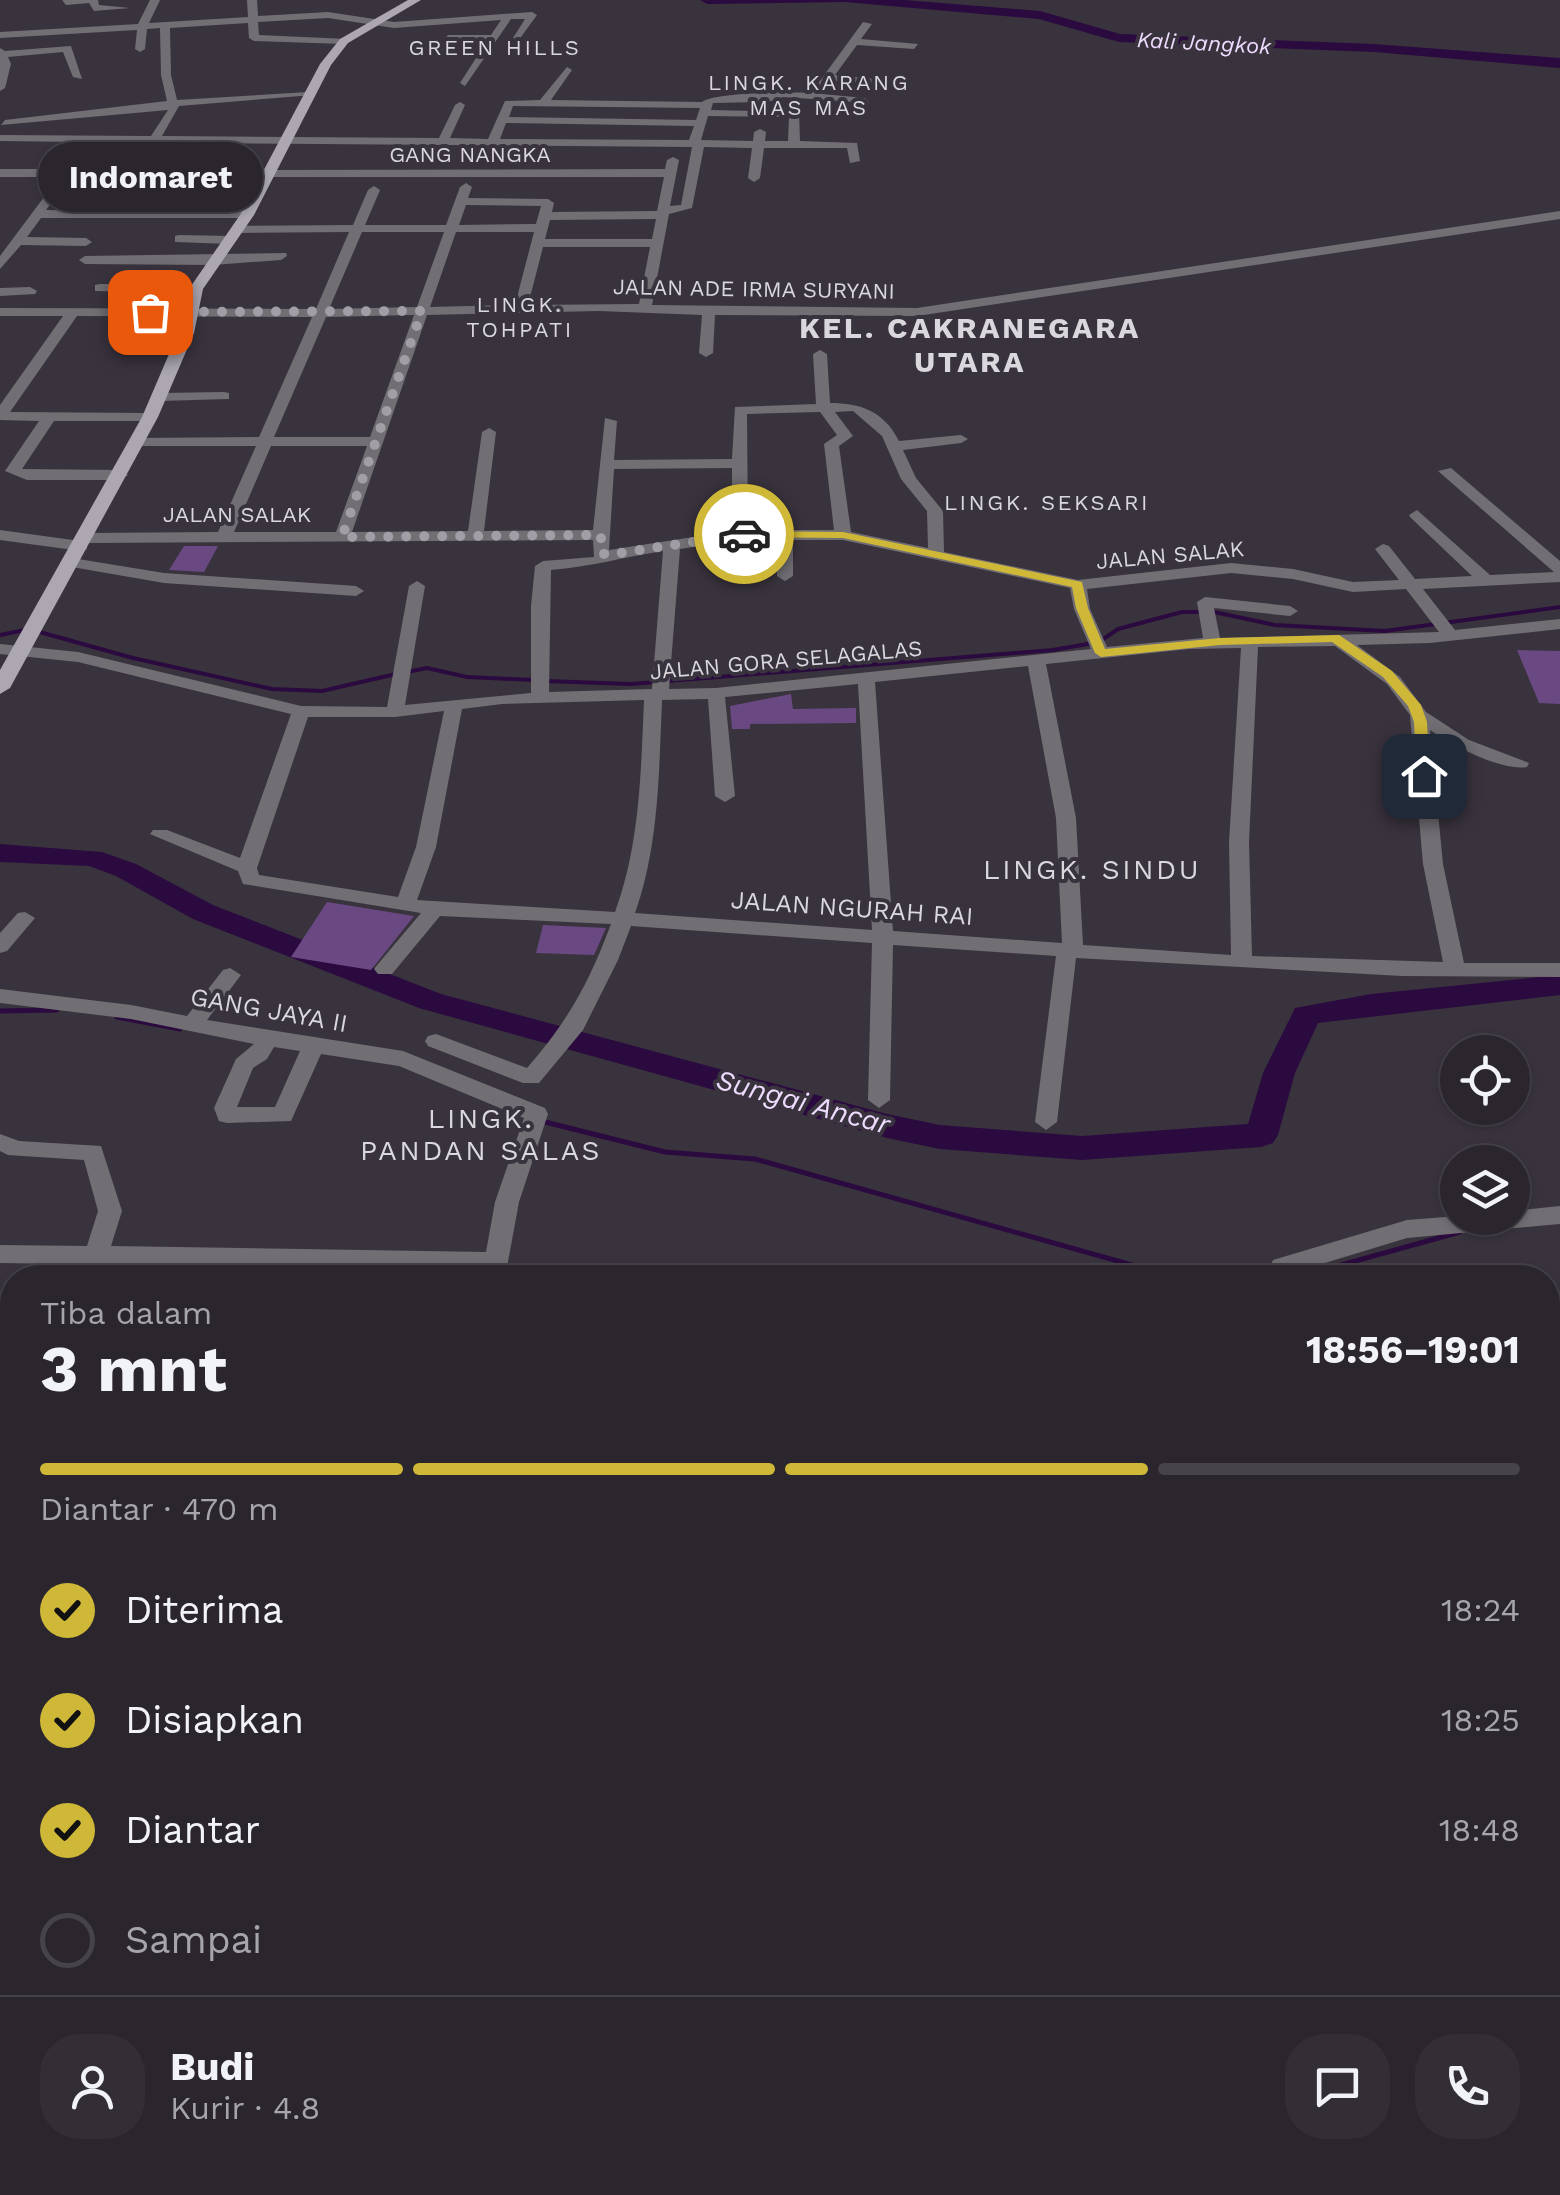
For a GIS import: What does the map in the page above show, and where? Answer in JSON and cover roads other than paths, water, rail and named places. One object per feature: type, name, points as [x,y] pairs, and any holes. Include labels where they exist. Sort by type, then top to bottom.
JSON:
[{"type":"main road","points":[[0,688],[84,542],[160,397],[188,328],[188,312],[196,289],[248,215],[308,95],[344,41],[416,0]]},
{"type":"street","points":[[140,50],[142,26],[154,0]]},
{"type":"street","points":[[328,15],[339,0]]},
{"type":"street","points":[[487,19],[518,0]]},
{"type":"street","points":[[66,2],[125,8]]},
{"type":"street","points":[[96,3],[101,13],[162,11]]},
{"type":"street","points":[[238,5],[256,3],[254,38],[344,41]]},
{"type":"street","points":[[279,5],[296,5]]},
{"type":"street","points":[[0,35],[328,15],[377,22],[532,15],[518,38]]},
{"type":"street","points":[[465,83],[508,17]]},
{"type":"street","points":[[155,138],[173,113],[166,75],[164,24]]},
{"type":"street","points":[[814,97],[867,24]]},
{"type":"street","points":[[440,52],[452,37],[494,38]]},
{"type":"street","points":[[854,42],[914,46]]},
{"type":"street","points":[[0,88],[6,64],[1,54],[67,48],[78,77]]},
{"type":"street","points":[[543,103],[567,70]]},
{"type":"street","points":[[828,78],[887,82]]},
{"type":"street","points":[[5,124],[172,103],[308,95]]},
{"type":"street","points":[[178,239],[356,229],[541,229],[662,213],[686,208],[696,143],[708,101],[722,97],[814,97],[865,102]]},
{"type":"street","points":[[492,142],[507,104],[702,114]]},
{"type":"street","points":[[443,142],[460,105]]},
{"type":"street","points":[[0,108],[4,138],[183,135],[443,142],[675,142],[794,146],[810,152],[854,146],[854,161]]},
{"type":"street","points":[[0,266],[69,171],[98,112]]},
{"type":"street","points":[[754,178],[763,114]]},
{"type":"street","points":[[500,120],[796,115],[794,146]]},
{"type":"street","points":[[130,215],[183,135]]},
{"type":"street","points":[[524,174],[538,142]]},
{"type":"street","points":[[616,158],[620,142]]},
{"type":"street","points":[[644,309],[675,142]]},
{"type":"street","points":[[520,159],[524,174]]},
{"type":"street","points":[[0,173],[161,172]]},
{"type":"street","name":"GANG NANGKA","points":[[270,174],[672,173]]},
{"type":"street","points":[[224,536],[374,190]]},
{"type":"street","points":[[342,537],[464,194],[548,204],[521,307]]},
{"type":"street","points":[[40,214],[248,215]]},
{"type":"street","name":"JALAN ADE IRMA SURYANI","points":[[0,312],[322,313],[521,307],[847,314],[940,309],[1560,215]]},
{"type":"street","points":[[541,229],[654,243]]},
{"type":"street","points":[[19,241],[86,242]]},
{"type":"street","points":[[85,260],[282,256]]},
{"type":"street","points":[[100,288],[196,289]]},
{"type":"street","points":[[0,292],[30,291]]},
{"type":"street","points":[[706,352],[710,311]]},
{"type":"street","points":[[0,416],[74,312]]},
{"type":"street","points":[[820,354],[823,407],[846,436],[831,444],[843,535]]},
{"type":"street","points":[[160,397],[224,396]]},
{"type":"street","points":[[740,534],[739,412],[750,408],[858,408],[884,430],[909,479],[935,511],[936,553]]},
{"type":"street","points":[[0,416],[150,417]]},
{"type":"street","points":[[48,417],[14,466],[16,474],[120,475]]},
{"type":"street","points":[[604,554],[601,535],[610,421]]},
{"type":"street","points":[[476,536],[489,432]]},
{"type":"street","points":[[894,446],[961,439]]},
{"type":"street","points":[[137,442],[376,441]]},
{"type":"street","points":[[607,465],[740,463]]},
{"type":"street","points":[[1446,471],[1560,569]]},
{"type":"street","points":[[1417,515],[1484,579]]},
{"type":"street","name":"JALAN SALAK","points":[[540,686],[543,566],[599,561],[604,554],[740,534],[843,535],[1078,585],[1232,568],[1293,574],[1353,587],[1560,577]]},
{"type":"street","points":[[786,534],[786,576]]},
{"type":"street","name":"JALAN SALAK","points":[[0,535],[84,542],[224,536],[601,535]]},
{"type":"street","points":[[436,1041],[531,1078],[562,1040],[608,960],[635,886],[644,836],[672,546]]},
{"type":"street","points":[[1383,549],[1443,628]]},
{"type":"street","points":[[72,563],[164,578],[356,591]]},
{"type":"street","points":[[1078,585],[1097,646]]},
{"type":"street","points":[[395,712],[417,586]]},
{"type":"street","points":[[1212,643],[1206,610],[1290,611]]},
{"type":"street","name":"JALAN GORA SELAGALAS","points":[[0,648],[29,637],[300,712],[395,712],[540,686],[658,687],[716,694],[1036,660],[1097,646],[1335,638],[1443,628],[1560,624]]},
{"type":"street","points":[[1335,638],[1387,674],[1408,695],[1419,715],[1433,864],[1455,970]]},
{"type":"street","points":[[1242,961],[1239,842],[1250,640]]},
{"type":"street","points":[[1036,660],[1066,818],[1070,950],[1046,1122]]},
{"type":"street","points":[[866,677],[883,936],[879,1100]]},
{"type":"street","points":[[716,694],[724,796]]},
{"type":"street","points":[[405,905],[426,847],[454,704]]},
{"type":"street","points":[[248,868],[300,712]]},
{"type":"street","points":[[1419,715],[1462,744],[1520,763]]},
{"type":"street","name":"JALAN NGURAH RAI","points":[[160,834],[248,868],[250,880],[436,909],[1242,961],[1560,970]]},
{"type":"street","points":[[385,969],[436,909]]},
{"type":"street","points":[[0,946],[24,918]]},
{"type":"street","points":[[192,1025],[230,975]]},
{"type":"street","name":"GANG JAYA II","points":[[0,996],[112,1009],[264,1045],[403,1059],[531,1116],[507,1202],[495,1265]]},
{"type":"street","points":[[264,1045],[244,1064],[225,1108],[227,1115],[281,1116],[310,1052]]},
{"type":"street","points":[[0,1142],[16,1148],[93,1152],[110,1212],[96,1256]]},
{"type":"street","points":[[1288,1265],[1407,1228],[1560,1214]]},
{"type":"street","points":[[0,1254],[96,1256],[134,1265]]},
{"type":"waterway","name":"Kali Jangkok","points":[[707,0],[839,0]]},
{"type":"waterway","name":"Kali Jangkok","points":[[851,0],[1040,15],[1119,38],[1374,48],[1560,63]]},
{"type":"waterway","points":[[545,681],[631,684],[1053,650],[1099,642],[1118,629],[1182,612],[1214,612],[1275,625],[1385,631],[1560,607]]},
{"type":"waterway","points":[[0,635],[25,630]]},
{"type":"waterway","points":[[36,631],[133,658],[272,689],[322,691],[396,674]]},
{"type":"waterway","points":[[407,672],[427,668],[467,677],[534,680]]},
{"type":"waterway","name":"Sungai Ancar","points":[[0,853],[92,858],[126,870],[203,912],[430,1001],[887,1126],[940,1137],[1082,1148],[1261,1135],[1279,1073],[1306,1015],[1371,1004],[1560,985]]},
{"type":"waterway","points":[[0,1011],[57,1010]]},
{"type":"waterway","points":[[117,1017],[180,1029]]},
{"type":"waterway","points":[[541,1121],[665,1152],[755,1159],[1132,1265]]},
{"type":"waterway","points":[[1341,1265],[1449,1235]]},
{"type":"place","name":"Indomaret","points":[[150,312]]},
{"type":"district","name":"GREEN HILLS","points":[[495,47]]},
{"type":"district","name":"LINGK. KARANG MAS MAS","points":[[809,94]]},
{"type":"district","name":"LINGK. TOHPATI","points":[[520,316]]},
{"type":"district","name":"KEL. CAKRANEGARA UTARA","points":[[970,344]]},
{"type":"district","name":"LINGK. SEKSARI","points":[[1047,502]]},
{"type":"district","name":"LINGK. SINDU","points":[[1092,869]]},
{"type":"district","name":"LINGK. PANDAN SALAS","points":[[481,1134]]}]
